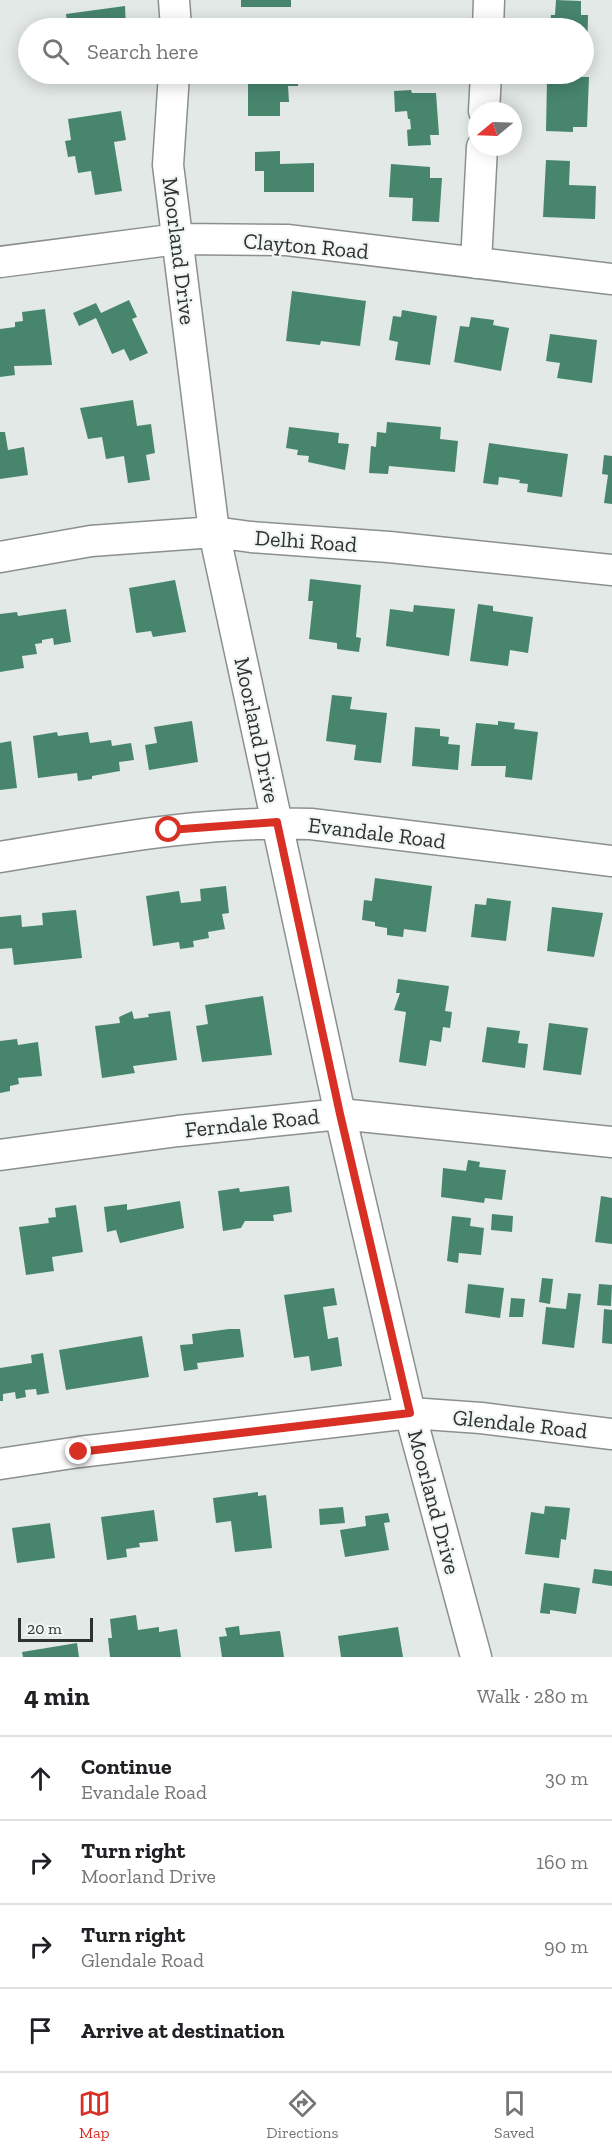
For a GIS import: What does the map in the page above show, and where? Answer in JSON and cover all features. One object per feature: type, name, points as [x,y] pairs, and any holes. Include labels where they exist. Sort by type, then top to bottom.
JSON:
[{"type":"street","points":[[174,0],[175,18]]},
{"type":"street","points":[[488,18],[489,0]]},
{"type":"street","name":"Moorland Drive","points":[[173,84],[168,165],[214,532],[340,1114],[410,1413],[476,1657]]},
{"type":"street","points":[[484,102],[485,84]]},
{"type":"street","points":[[477,263],[482,156]]},
{"type":"street","name":"Clayton Road","points":[[0,262],[178,239],[287,240],[612,279]]},
{"type":"street","name":"Delhi Road","points":[[0,557],[92,541],[214,532],[612,570]]},
{"type":"street","name":"Evandale Road","points":[[0,857],[169,830],[277,822],[311,824],[612,861]]},
{"type":"street","name":"Ferndale Road","points":[[0,1155],[178,1131],[340,1114],[612,1142]]},
{"type":"street","name":"Glendale Road","points":[[0,1464],[410,1413],[481,1418],[612,1434]]},
{"type":"building","points":[[241,0],[291,0],[291,7],[241,7]]},
{"type":"building","points":[[556,0],[581,1],[581,15],[588,15],[588,18],[551,18],[551,15],[555,15]]},
{"type":"building","points":[[125,6],[126,18],[67,18],[66,14]]},
{"type":"building","points":[[248,84],[298,84],[298,86],[288,86],[289,102],[280,102],[280,116],[248,116]]},
{"type":"building","points":[[547,84],[589,84],[587,127],[573,127],[573,132],[546,131]]},
{"type":"building","points":[[411,90],[412,93],[436,93],[439,135],[430,135],[431,145],[408,146],[407,130],[411,129],[407,111],[395,112],[394,91]]},
{"type":"building","points":[[121,111],[126,140],[114,142],[122,191],[95,195],[91,171],[78,173],[75,156],[68,157],[65,141],[71,140],[68,119]]},
{"type":"building","points":[[280,151],[280,164],[314,163],[314,192],[264,192],[264,171],[255,171],[255,152]]},
{"type":"building","points":[[546,160],[570,161],[569,185],[596,186],[595,219],[543,217]]},
{"type":"building","points":[[391,164],[430,167],[430,178],[442,178],[439,222],[412,221],[413,198],[389,197]]},
{"type":"building","points":[[292,291],[366,301],[360,346],[321,341],[320,345],[286,341]]},
{"type":"building","points":[[129,300],[137,317],[132,319],[148,353],[130,361],[124,349],[112,354],[96,318],[79,326],[73,313],[96,303],[101,313]]},
{"type":"building","points":[[45,309],[52,365],[14,366],[15,375],[0,377],[0,329],[15,327],[15,322],[23,321],[22,312]]},
{"type":"building","points":[[402,310],[437,316],[430,365],[395,360],[398,342],[389,340],[393,316],[401,317]]},
{"type":"building","points":[[471,317],[494,320],[493,325],[509,328],[501,371],[454,362],[460,326],[469,327]]},
{"type":"building","points":[[550,334],[597,340],[592,383],[557,378],[560,363],[546,361]]},
{"type":"building","points":[[133,400],[137,426],[151,424],[155,453],[146,455],[150,480],[128,483],[124,456],[106,459],[102,437],[88,439],[80,408]]},
{"type":"building","points":[[387,422],[441,427],[440,439],[458,441],[455,472],[389,466],[388,474],[369,473],[371,446],[376,447],[377,432],[386,433]]},
{"type":"building","points":[[289,427],[339,433],[338,443],[349,444],[345,470],[308,462],[309,456],[297,455],[298,450],[286,448]]},
{"type":"building","points":[[0,432],[5,432],[8,450],[24,447],[28,475],[0,479]]},
{"type":"building","points":[[489,443],[568,454],[562,497],[527,492],[528,484],[519,483],[520,480],[499,477],[498,485],[483,483]]},
{"type":"building","points":[[604,455],[612,456],[612,504],[604,503],[608,475],[602,474]]},
{"type":"building","points":[[310,579],[361,585],[356,637],[361,638],[359,652],[337,649],[337,643],[309,639],[313,601],[308,601]]},
{"type":"building","points":[[175,580],[186,632],[153,637],[151,631],[136,633],[129,588]]},
{"type":"building","points":[[478,604],[493,606],[493,611],[533,617],[528,653],[510,650],[508,666],[470,661]]},
{"type":"building","points":[[414,605],[455,609],[449,656],[386,646],[390,609],[413,612]]},
{"type":"building","points":[[66,609],[71,642],[54,645],[53,638],[42,640],[42,643],[35,644],[37,654],[22,656],[24,668],[0,672],[0,614],[17,612],[18,616]]},
{"type":"building","points":[[332,695],[352,697],[350,709],[387,713],[381,763],[354,760],[356,745],[326,741]]},
{"type":"building","points":[[192,721],[198,762],[149,770],[145,745],[157,743],[154,727]]},
{"type":"building","points":[[498,721],[515,723],[514,729],[538,732],[532,780],[505,777],[506,766],[471,766],[476,723],[498,725]]},
{"type":"building","points":[[415,727],[440,729],[440,736],[449,737],[448,744],[460,745],[458,770],[412,766]]},
{"type":"building","points":[[57,732],[58,736],[88,732],[90,743],[111,740],[112,746],[131,743],[134,760],[119,762],[120,771],[92,776],[92,779],[78,781],[77,773],[38,778],[33,736]]},
{"type":"building","points":[[11,741],[17,788],[0,790],[0,743]]},
{"type":"building","points":[[375,878],[432,886],[426,932],[404,929],[403,937],[387,935],[387,928],[375,926],[375,922],[362,920],[364,900],[372,901]]},
{"type":"building","points":[[226,886],[229,913],[222,914],[225,929],[208,932],[209,938],[193,941],[194,947],[180,949],[179,942],[153,946],[146,896],[179,891],[181,903],[201,901],[200,889]]},
{"type":"building","points":[[487,898],[511,901],[506,941],[471,937],[475,904],[486,905]]},
{"type":"building","points":[[552,907],[603,913],[594,957],[547,951]]},
{"type":"building","points":[[76,910],[82,958],[14,965],[12,948],[0,949],[0,917],[21,915],[22,927],[43,925],[42,913]]},
{"type":"building","points":[[398,979],[449,986],[445,1011],[452,1012],[450,1028],[443,1027],[441,1042],[430,1040],[426,1066],[399,1062],[406,1012],[394,1010],[400,993],[396,993]]},
{"type":"building","points":[[263,996],[272,1055],[202,1062],[196,1026],[208,1024],[205,1005]]},
{"type":"building","points":[[132,1011],[134,1019],[149,1017],[148,1014],[170,1011],[177,1060],[133,1066],[135,1073],[102,1078],[95,1026],[120,1023],[119,1017]]},
{"type":"building","points":[[549,1023],[588,1028],[581,1075],[543,1070]]},
{"type":"building","points":[[487,1027],[520,1031],[518,1043],[528,1044],[525,1068],[482,1062]]},
{"type":"building","points":[[17,1039],[18,1045],[38,1042],[42,1076],[18,1078],[19,1084],[10,1086],[10,1091],[0,1093],[0,1041]]},
{"type":"building","points":[[468,1160],[480,1162],[479,1167],[506,1170],[502,1200],[485,1198],[484,1203],[441,1197],[443,1168],[466,1171]]},
{"type":"building","points":[[289,1186],[292,1212],[273,1215],[274,1221],[245,1221],[241,1228],[223,1231],[218,1191],[239,1188],[240,1192]]},
{"type":"building","points":[[601,1196],[612,1198],[612,1244],[595,1242]]},
{"type":"building","points":[[180,1201],[184,1228],[120,1243],[116,1230],[107,1232],[104,1207],[127,1204],[127,1210]]},
{"type":"building","points":[[76,1205],[83,1252],[52,1257],[54,1271],[26,1275],[19,1227],[49,1223],[48,1218],[56,1217],[55,1208]]},
{"type":"building","points":[[492,1214],[513,1216],[512,1232],[491,1230]]},
{"type":"building","points":[[452,1216],[471,1218],[470,1226],[484,1228],[481,1255],[459,1253],[458,1263],[447,1261]]},
{"type":"building","points":[[542,1278],[553,1279],[550,1304],[539,1302]]},
{"type":"building","points":[[468,1284],[504,1288],[500,1318],[465,1313]]},
{"type":"building","points":[[599,1284],[612,1285],[611,1306],[597,1305]]},
{"type":"building","points":[[334,1288],[337,1305],[323,1307],[328,1339],[338,1337],[342,1366],[311,1371],[309,1356],[294,1358],[284,1295]]},
{"type":"building","points":[[568,1293],[581,1294],[574,1348],[542,1344],[546,1307],[566,1309]]},
{"type":"building","points":[[511,1298],[525,1299],[523,1317],[509,1317]]},
{"type":"building","points":[[604,1309],[612,1310],[612,1344],[602,1343]]},
{"type":"building","points":[[240,1329],[244,1357],[197,1363],[198,1369],[184,1371],[180,1345],[193,1344],[192,1334]]},
{"type":"building","points":[[142,1336],[149,1377],[66,1390],[59,1350]]},
{"type":"building","points":[[43,1353],[49,1393],[37,1395],[36,1389],[25,1390],[26,1397],[16,1399],[15,1392],[3,1394],[3,1401],[0,1401],[0,1368],[32,1363],[31,1355]]},
{"type":"building","points":[[258,1492],[258,1496],[266,1495],[272,1548],[235,1552],[231,1521],[216,1523],[213,1498]]},
{"type":"building","points":[[545,1506],[570,1508],[566,1540],[561,1539],[559,1558],[525,1554],[531,1512],[544,1514]]},
{"type":"building","points":[[343,1507],[345,1523],[320,1525],[319,1509]]},
{"type":"building","points":[[154,1510],[158,1541],[139,1543],[140,1547],[126,1549],[127,1557],[107,1560],[101,1517]]},
{"type":"building","points":[[388,1513],[390,1522],[384,1523],[389,1550],[345,1557],[340,1530],[366,1526],[365,1516]]},
{"type":"building","points":[[50,1523],[55,1558],[17,1563],[12,1528]]},
{"type":"building","points":[[594,1569],[612,1571],[612,1586],[592,1583]]},
{"type":"building","points":[[544,1583],[580,1588],[576,1614],[550,1610],[550,1614],[540,1613]]},
{"type":"building","points":[[136,1615],[138,1630],[159,1627],[159,1632],[177,1629],[181,1657],[110,1657],[108,1638],[112,1638],[110,1619]]},
{"type":"building","points":[[239,1626],[240,1635],[280,1631],[284,1657],[222,1657],[219,1637],[227,1636],[225,1628]]},
{"type":"building","points":[[398,1627],[403,1657],[341,1657],[338,1636]]},
{"type":"building","points":[[77,1643],[79,1657],[23,1657],[22,1652]]},
{"type":"route","points":[[79,1452],[410,1413],[340,1114],[277,822],[169,830]]}]
